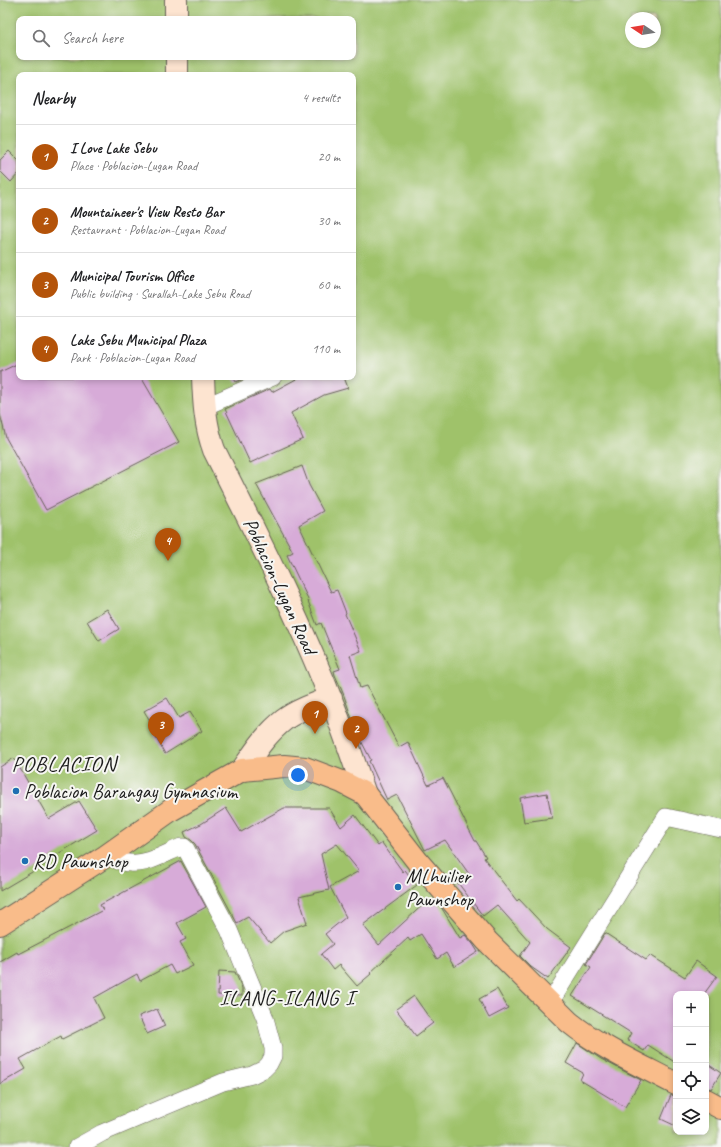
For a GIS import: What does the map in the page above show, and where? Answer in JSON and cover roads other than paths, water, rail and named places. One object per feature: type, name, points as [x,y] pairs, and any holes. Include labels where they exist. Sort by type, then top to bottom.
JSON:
[{"type":"main road","points":[[176,0],[176,16]]},
{"type":"main road","points":[[177,60],[177,72]]},
{"type":"main road","name":"Poblacion-Lugan Road","points":[[203,380],[204,407],[209,435],[214,450],[301,628],[331,698],[365,794]]},
{"type":"main road","points":[[242,770],[260,745],[284,720],[298,712],[331,698]]},
{"type":"main road","points":[[0,924],[106,856],[171,810],[242,770],[284,766],[305,768],[342,782],[365,794],[418,862],[488,941],[569,1022],[584,1034],[602,1045],[673,1082]]},
{"type":"main road","points":[[709,1102],[721,1108]]},
{"type":"street","points":[[204,407],[266,380]]},
{"type":"street","points":[[550,1003],[666,817],[721,828]]},
{"type":"street","points":[[77,1147],[102,1133],[223,1082],[252,1075],[264,1069],[269,1064],[273,1056],[273,1048],[265,1018],[229,930],[186,849],[181,847],[141,863],[131,864],[120,862],[106,856]]},
{"type":"place","name":"Lake Sebu Municipal Plaza","points":[[168,561]]},
{"type":"place","name":"I Love Lake Sebu","points":[[315,734]]},
{"type":"place","name":"Municipal Tourism Office","points":[[161,745]]},
{"type":"place","name":"Mountaineer's View Resto Bar","points":[[356,749]]},
{"type":"place","name":"Poblacion Barangay Gymnasium","points":[[16,791]]},
{"type":"place","name":"RD Pawnshop","points":[[25,861]]},
{"type":"place","name":"MLhuilier Pawnshop","points":[[398,887]]},
{"type":"district","name":"POBLACION","points":[[64,764]]},
{"type":"district","name":"ILANG-ILANG I","points":[[287,998]]}]
